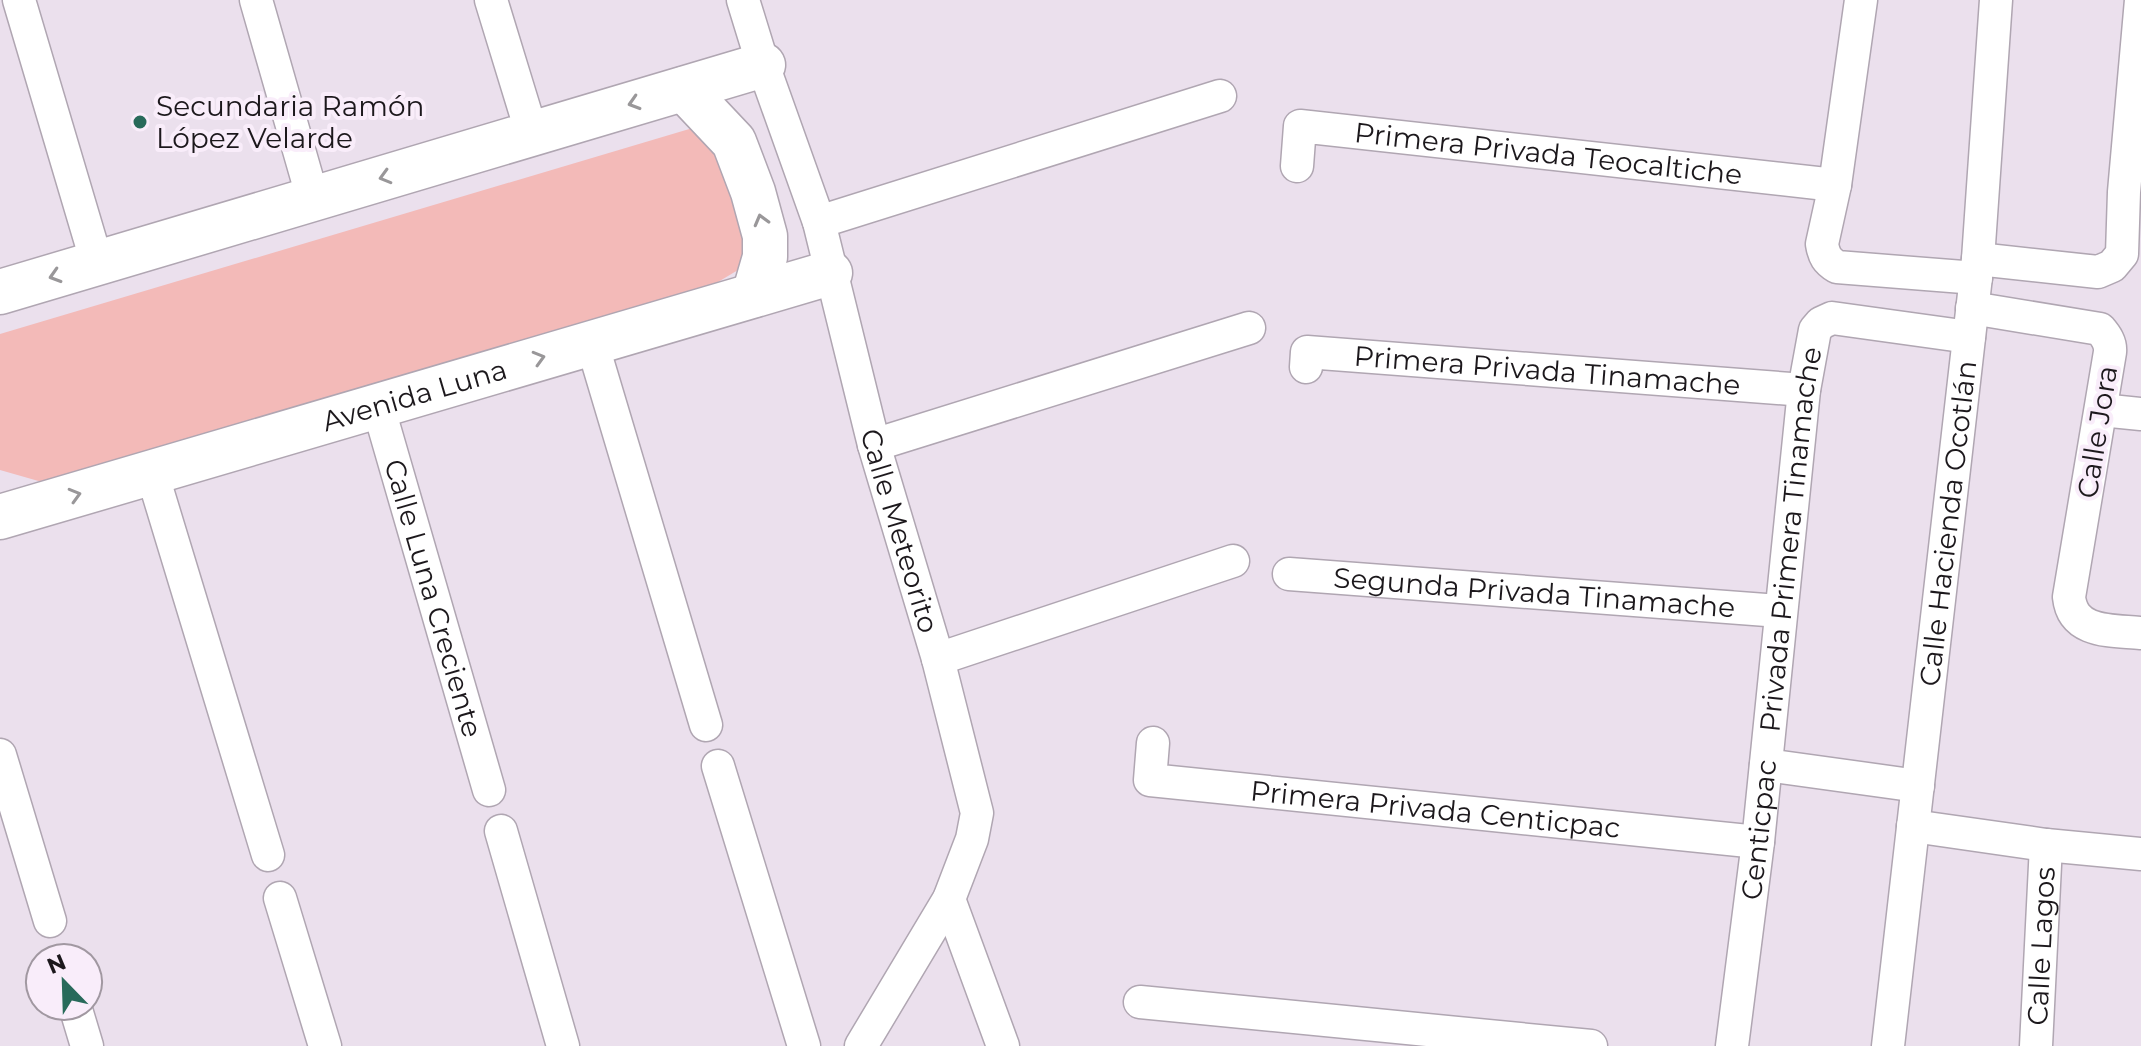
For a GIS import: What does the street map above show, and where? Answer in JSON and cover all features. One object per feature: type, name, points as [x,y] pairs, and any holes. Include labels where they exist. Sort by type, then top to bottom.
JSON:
[{"type":"street","points":[[19,0],[97,263]]},
{"type":"street","points":[[256,0],[313,199]]},
{"type":"street","points":[[491,0],[532,134]]},
{"type":"street","name":"Calle Meteorito","points":[[743,0],[819,222],[874,445],[938,659],[977,813],[972,839],[949,899],[861,1046]]},
{"type":"street","points":[[1861,0],[1823,253],[1837,267],[1973,295],[2106,270],[2122,254],[2133,192],[2141,0]]},
{"type":"street","name":"Calle Hacienda Ocotlán","points":[[1888,1046],[1973,295],[1996,0]]},
{"type":"street","points":[[0,292],[763,65]]},
{"type":"street","points":[[684,89],[734,142],[753,192],[765,236],[765,257],[754,295]]},
{"type":"street","points":[[819,222],[1220,96]]},
{"type":"street","name":"Primera Privada Teocaltiche","points":[[1297,166],[1300,126],[1835,185]]},
{"type":"street","name":"Avenida Luna","points":[[3,513],[152,473],[830,273]]},
{"type":"street","name":"Privada Primera Tinamache","points":[[1766,765],[1804,390],[1815,330],[1832,318],[1973,295]]},
{"type":"street","name":"Calle Jora","points":[[1973,295],[2100,329],[2105,335],[2110,347],[2069,597],[2070,608],[2076,618],[2092,627],[2141,633]]},
{"type":"street","points":[[874,445],[1249,328]]},
{"type":"street","points":[[592,343],[706,725]]},
{"type":"street","name":"Primera Privada Tinamache","points":[[1306,367],[1307,352],[1804,390]]},
{"type":"street","name":"Calle Luna Creciente","points":[[378,406],[489,790]]},
{"type":"street","points":[[2101,410],[2141,414]]},
{"type":"street","points":[[152,473],[268,855]]},
{"type":"street","points":[[938,659],[1233,561]]},
{"type":"street","name":"Segunda Privada Tinamache","points":[[1289,574],[1780,611]]},
{"type":"street","name":"Primera Privada Centicpac","points":[[1153,743],[1150,780],[1758,842]]},
{"type":"street","points":[[0,755],[50,921]]},
{"type":"street","name":"Centicpac","points":[[1732,1046],[1766,765],[1918,786]]},
{"type":"street","points":[[718,766],[804,1046]]},
{"type":"street","points":[[1913,826],[2046,845],[2141,854]]},
{"type":"street","points":[[501,831],[563,1046]]},
{"type":"street","name":"Calle Lagos","points":[[2036,1046],[2046,845]]},
{"type":"street","points":[[280,898],[325,1046]]},
{"type":"street","points":[[949,899],[1003,1046]]},
{"type":"street","points":[[1140,1002],[1591,1046]]},
{"type":"street","points":[[80,1022],[87,1046]]},
{"type":"shaded area","points":[[696,127],[724,153],[750,226],[738,270],[708,288],[42,482],[0,470],[0,334]]},
{"type":"place","name":"Secundaria Ramón López Velarde","points":[[140,122]]}]
